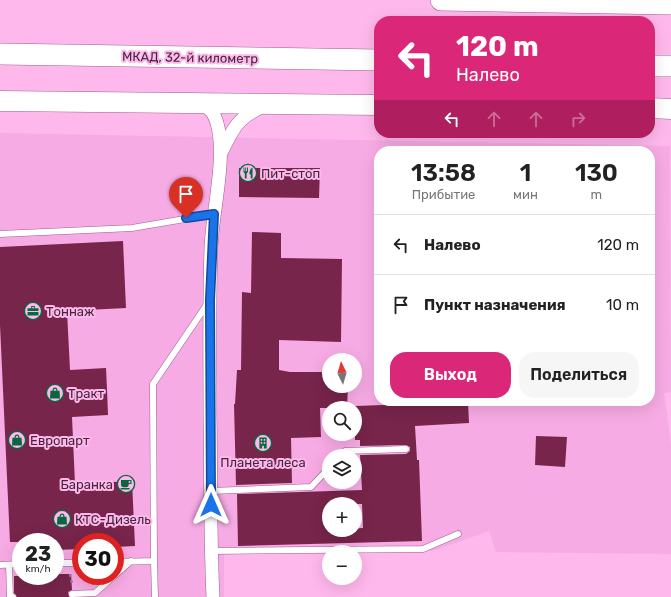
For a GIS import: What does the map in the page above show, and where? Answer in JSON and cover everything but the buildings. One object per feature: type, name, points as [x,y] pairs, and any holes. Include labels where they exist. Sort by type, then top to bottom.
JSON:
[{"type":"highway","points":[[441,0],[671,4]]},
{"type":"highway","name":"МКАД, 32-й километр","points":[[0,54],[374,60]]},
{"type":"highway","points":[[655,66],[671,66]]},
{"type":"main road","points":[[0,101],[374,105]]},
{"type":"main road","points":[[655,108],[671,109]]},
{"type":"street","points":[[197,104],[207,106],[215,116],[220,135],[220,157],[214,214],[210,300],[210,491],[212,597]]},
{"type":"street","points":[[220,157],[232,130],[244,116],[269,104]]},
{"type":"lane","points":[[0,234],[132,228],[214,214]]},
{"type":"lane","points":[[155,597],[153,384],[210,300]]},
{"type":"lane","points":[[362,450],[406,449]]},
{"type":"lane","points":[[210,491],[311,487],[322,475]]},
{"type":"lane","points":[[211,551],[423,549],[458,534]]},
{"type":"lane","points":[[124,561],[154,561]]},
{"type":"lane","points":[[124,568],[131,561]]},
{"type":"lane","points":[[0,565],[12,565]]},
{"type":"lane","points":[[9,565],[10,597],[13,597]]},
{"type":"lane","points":[[72,591],[95,593],[104,585]]},
{"type":"path","points":[[65,574],[71,574],[72,591]]},
{"type":"shaded area","points":[[0,133],[670,146],[671,392],[664,393],[671,444],[671,554],[496,552],[489,531],[433,551],[362,552],[362,545],[322,545],[322,552],[224,553],[224,597],[0,597]]},
{"type":"place","name":"Пит-стоп","points":[[248,173]]},
{"type":"place","name":"Тоннаж","points":[[33,311]]},
{"type":"place","name":"Тракт","points":[[55,393]]},
{"type":"place","name":"Европарт","points":[[17,440]]},
{"type":"place","name":"Планета леса","points":[[263,443]]},
{"type":"place","name":"Баранка","points":[[126,484]]},
{"type":"place","name":"КТС-Дизель","points":[[62,519]]},
{"type":"route","points":[[186,218],[214,214],[211,247],[210,300],[211,505]]}]
